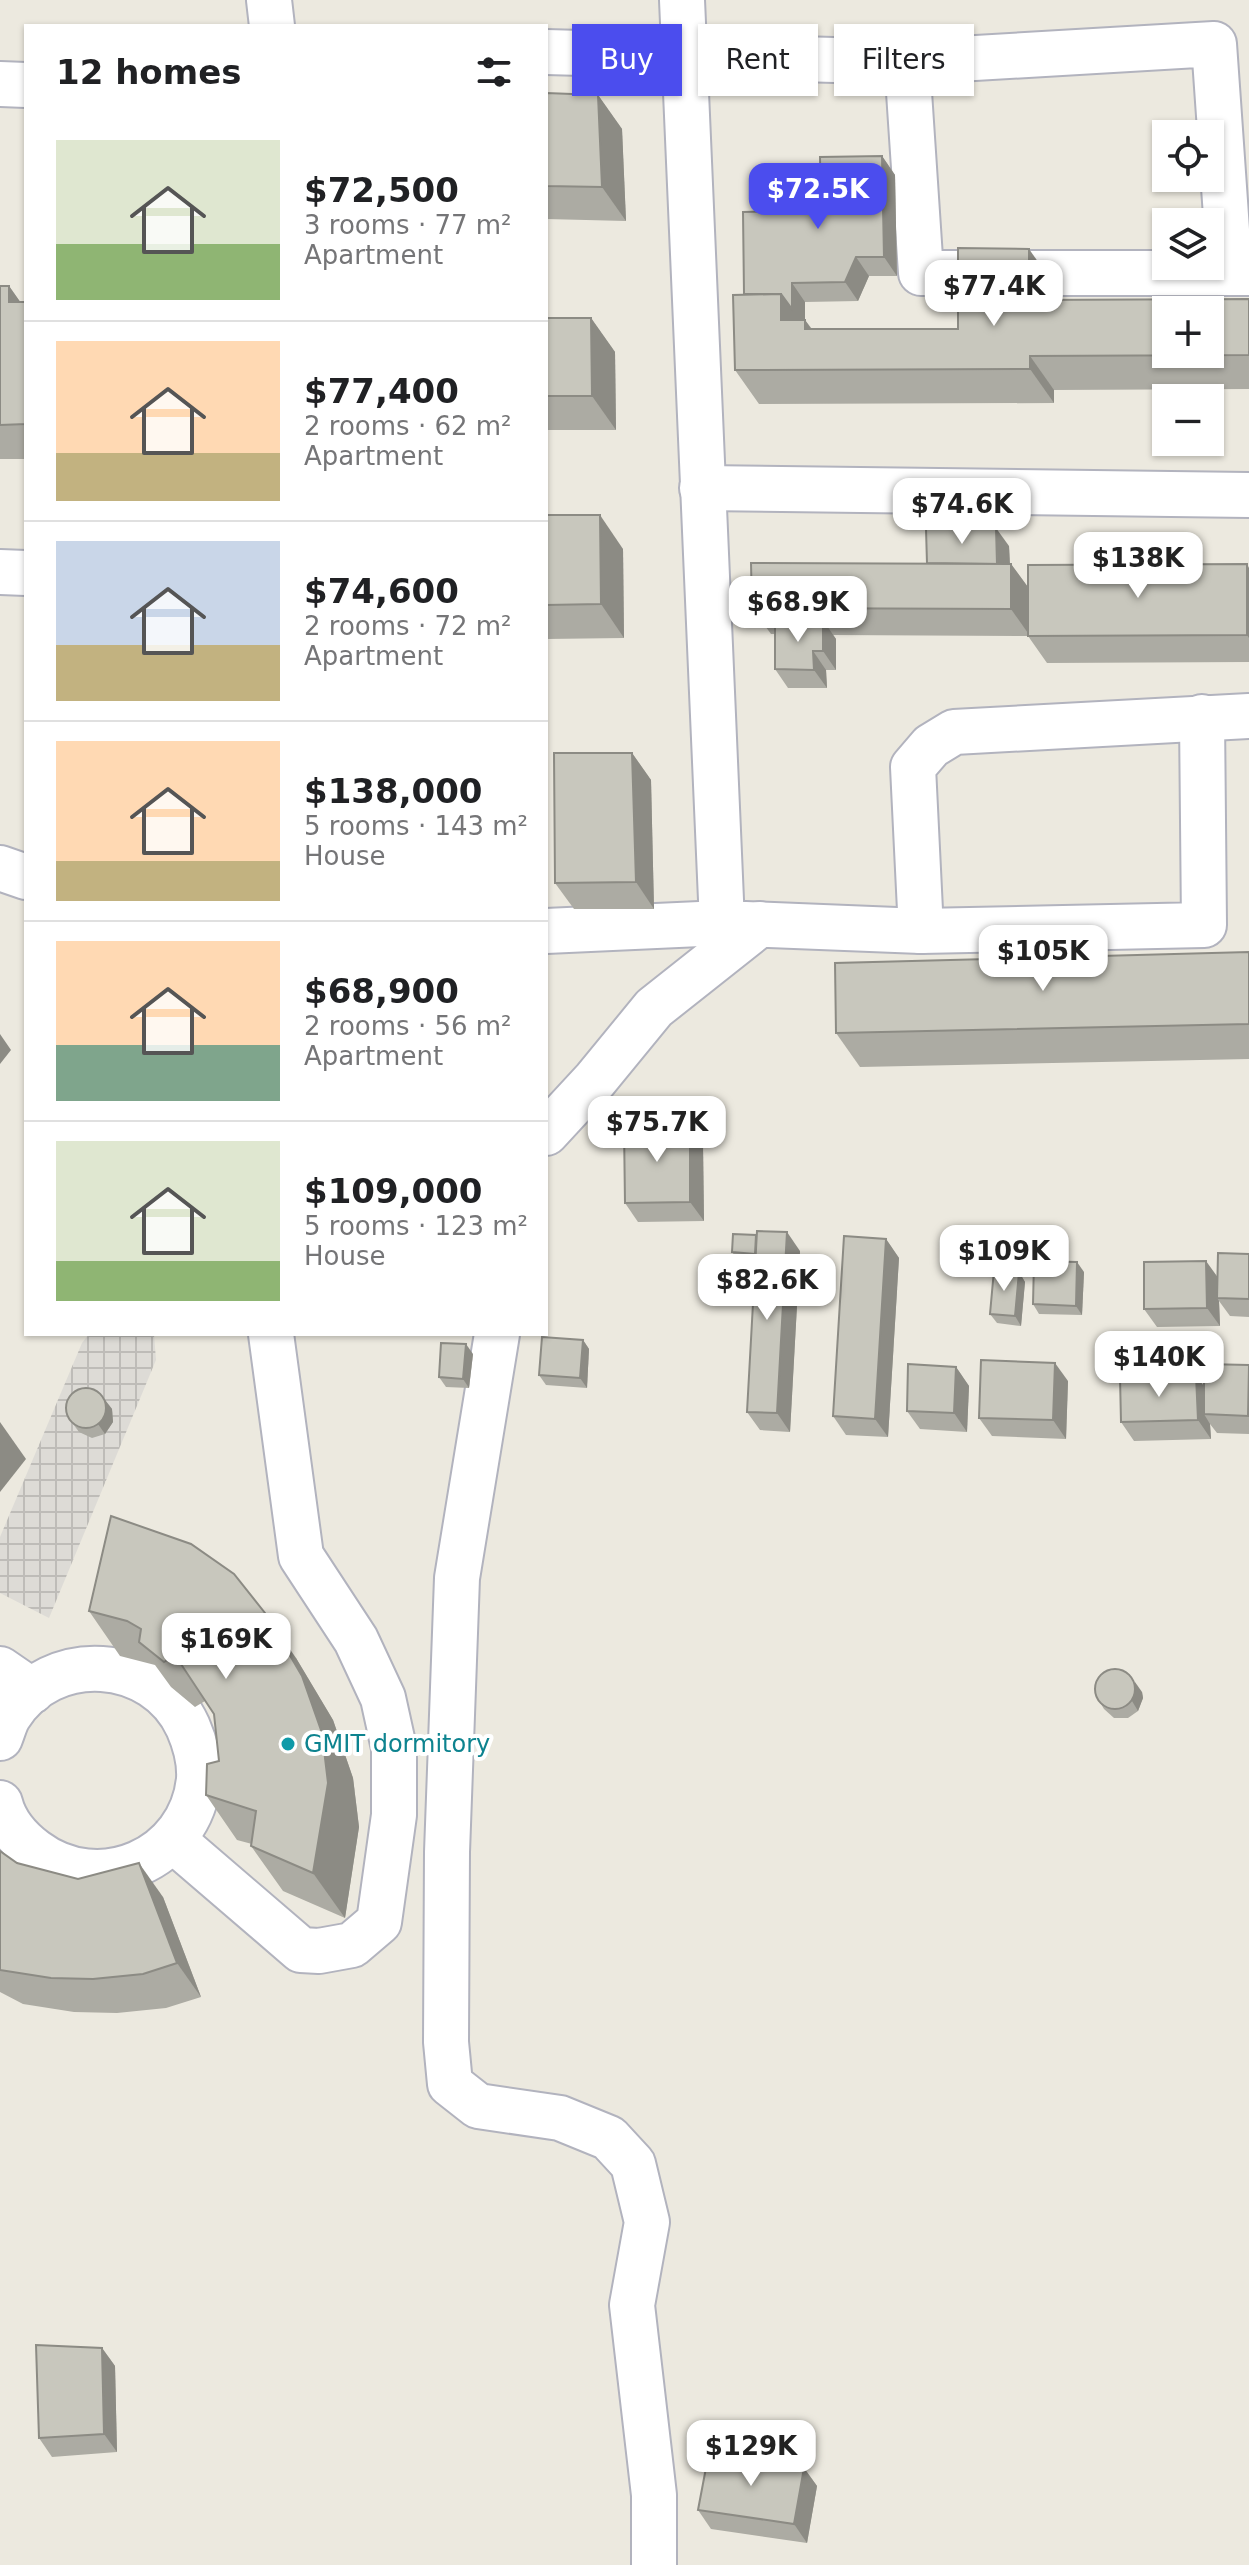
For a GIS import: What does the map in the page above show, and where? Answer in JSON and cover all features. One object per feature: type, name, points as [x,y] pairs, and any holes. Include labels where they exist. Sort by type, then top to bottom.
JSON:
[{"type":"street","points":[[269,0],[272,24]]},
{"type":"street","points":[[682,0],[702,488],[741,923]]},
{"type":"street","points":[[909,96],[921,273],[1240,273],[1214,44],[974,58]]},
{"type":"street","points":[[548,52],[834,59]]},
{"type":"street","points":[[0,84],[24,85]]},
{"type":"street","points":[[702,488],[1249,495]]},
{"type":"street","points":[[0,572],[24,573]]},
{"type":"street","points":[[921,931],[913,767],[931,746],[954,732],[1249,716]]},
{"type":"street","points":[[548,931],[741,923],[921,931],[1204,925],[1202,717]]},
{"type":"street","points":[[0,868],[24,876]]},
{"type":"street","points":[[548,1131],[654,1008],[741,923]]},
{"type":"street","points":[[173,1840],[301,1950],[319,1951],[352,1945],[379,1922],[394,1815],[394,1748],[383,1698],[356,1640],[301,1556],[271,1336]]},
{"type":"street","points":[[497,1336],[457,1578],[447,1852],[446,2042],[450,2084],[478,2106],[560,2118],[609,2138],[633,2164],[647,2222],[632,2305],[654,2495],[654,2565]]},
{"type":"street","points":[[0,1738],[9,1716],[16,1680],[95,1668],[129,1673],[159,1689],[182,1714],[196,1745],[199,1779],[190,1812],[173,1840],[146,1861],[114,1872],[81,1872],[48,1861],[22,1841],[3,1813],[0,1803]]},
{"type":"shaded area","points":[[87,1336],[154,1336],[156,1360],[49,1618],[0,1593],[0,1537]]},
{"type":"building","points":[[548,93],[598,96],[602,187],[548,186]]},
{"type":"building","points":[[882,156],[884,257],[856,257],[845,282],[792,283],[792,309],[781,294],[744,294],[743,212],[821,210],[820,157]]},
{"type":"building","points":[[958,248],[1029,249],[1029,300],[1152,299],[1152,355],[1030,356],[1030,369],[735,370],[733,295],[781,294],[781,320],[805,320],[805,329],[958,329]]},
{"type":"building","points":[[0,286],[9,286],[9,302],[24,302],[24,424],[0,425]]},
{"type":"building","points":[[1224,299],[1249,299],[1249,355],[1224,355]]},
{"type":"building","points":[[548,318],[591,318],[592,396],[548,396]]},
{"type":"building","points":[[548,515],[600,515],[601,604],[548,605]]},
{"type":"building","points":[[996,528],[997,564],[927,563],[926,529]]},
{"type":"building","points":[[751,563],[1011,564],[1011,609],[752,608]]},
{"type":"building","points":[[1247,564],[1247,635],[1028,636],[1028,565]]},
{"type":"building","points":[[775,620],[823,620],[823,651],[813,651],[814,670],[775,669]]},
{"type":"building","points":[[554,753],[632,753],[636,882],[555,883]]},
{"type":"building","points":[[1249,952],[1249,1024],[836,1033],[835,963]]},
{"type":"building","points":[[690,1126],[690,1202],[625,1203],[624,1127]]},
{"type":"building","points":[[757,1231],[787,1232],[777,1413],[747,1412]]},
{"type":"building","points":[[733,1234],[756,1235],[755,1254],[732,1252]]},
{"type":"building","points":[[844,1236],[886,1239],[875,1419],[833,1416]]},
{"type":"building","points":[[1218,1253],[1249,1254],[1249,1299],[1217,1298]]},
{"type":"building","points":[[1034,1261],[1077,1262],[1076,1306],[1033,1304]]},
{"type":"building","points":[[1206,1261],[1207,1308],[1144,1309],[1144,1262]]},
{"type":"building","points":[[994,1270],[1019,1272],[1015,1316],[990,1314]]},
{"type":"building","points":[[542,1337],[583,1340],[580,1378],[539,1375]]},
{"type":"building","points":[[441,1343],[466,1344],[463,1379],[439,1377]]},
{"type":"building","points":[[981,1360],[1055,1363],[1053,1420],[979,1418]]},
{"type":"building","points":[[908,1364],[956,1367],[954,1413],[907,1411]]},
{"type":"building","points":[[1204,1364],[1249,1365],[1248,1416],[1204,1414]]},
{"type":"building","points":[[1196,1375],[1198,1420],[1121,1422],[1120,1377]]},
{"type":"building","points":[[86,1388],[100,1394],[106,1408],[100,1422],[86,1428],[72,1422],[66,1408],[72,1394]]},
{"type":"building","name":"GMIT dormitory","points":[[111,1516],[191,1544],[234,1574],[265,1613],[302,1676],[322,1733],[328,1783],[313,1873],[251,1846],[256,1811],[206,1795],[207,1764],[219,1761],[214,1714],[175,1655],[164,1662],[139,1642],[141,1629],[127,1621],[89,1611]]},
{"type":"building","points":[[1115,1669],[1129,1675],[1135,1689],[1129,1703],[1115,1709],[1101,1703],[1095,1689],[1101,1675]]},
{"type":"building","points":[[0,1851],[17,1863],[78,1879],[139,1863],[177,1963],[143,1974],[93,1979],[51,1978],[0,1970]]},
{"type":"building","points":[[36,2345],[102,2348],[104,2434],[39,2438]]},
{"type":"building","points":[[709,2452],[804,2468],[794,2524],[698,2510]]},
{"type":"place","name":"GMIT dormitory","points":[[288,1744]]}]
